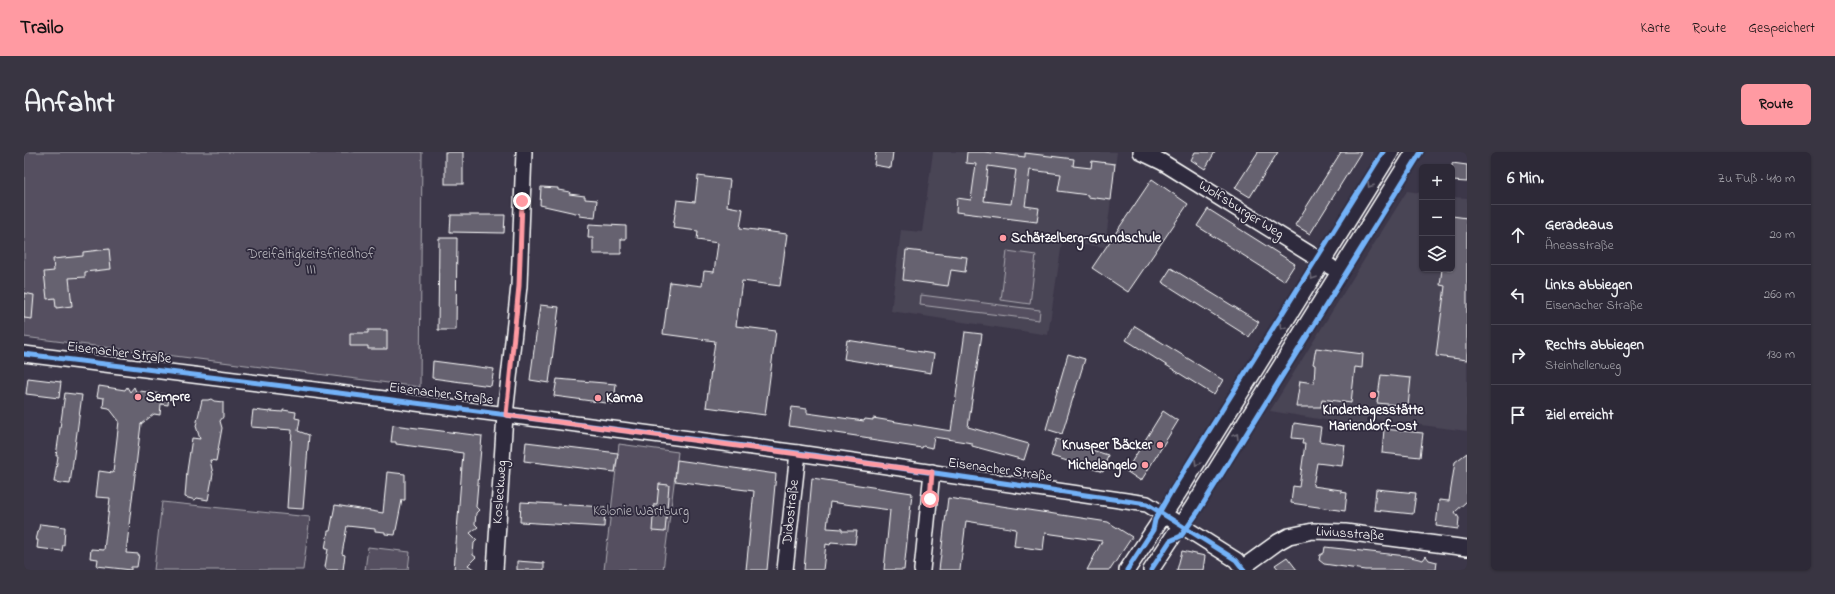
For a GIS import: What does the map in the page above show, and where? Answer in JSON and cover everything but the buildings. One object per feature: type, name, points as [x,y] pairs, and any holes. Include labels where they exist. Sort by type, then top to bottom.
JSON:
[{"type":"street","name":"Kosleckweg","points":[[496,570],[506,415],[519,286],[524,152]]},
{"type":"street","name":"Wolfsburger Weg","points":[[1141,152],[1162,162],[1339,271]]},
{"type":"street","points":[[1127,570],[1163,513],[1179,492],[1391,152]]},
{"type":"street","points":[[1138,553],[1153,567],[1414,152]]},
{"type":"street","name":"Eisenacher Straße","points":[[24,354],[798,453],[1147,504],[1236,560],[1243,569]]},
{"type":"street","name":"Didostraße","points":[[785,570],[798,453]]},
{"type":"street","points":[[922,570],[932,472]]},
{"type":"street","name":"Liviusstraße","points":[[1243,569],[1278,542],[1289,536],[1313,531],[1345,532],[1467,548]]},
{"type":"shaded area","name":"Schätzelberg-Grundschule","points":[[933,152],[1117,152],[1105,247],[1062,243],[1048,335],[891,311],[901,230],[922,232]]},
{"type":"shaded area","points":[[1407,191],[1419,193],[1419,272],[1455,272],[1455,197],[1467,198],[1467,431],[1375,419],[1374,428],[1270,411]]},
{"type":"green space","name":"Dreifaltigkeitsfriedhof III","points":[[24,152],[422,152],[420,387],[24,337]]},
{"type":"green space","points":[[1007,251],[1036,255],[1030,304],[1001,300]]},
{"type":"green space","points":[[921,295],[1040,310],[1039,320],[920,305]]},
{"type":"green space","name":"Kolonie Wartburg","points":[[619,444],[678,452],[663,570],[604,570]]},
{"type":"green space","points":[[162,502],[310,517],[303,570],[154,570]]},
{"type":"green space","points":[[368,547],[410,552],[408,570],[365,570]]},
{"type":"cycle path","points":[[1127,570],[1153,530],[1155,520],[1172,490],[1383,152]]},
{"type":"cycle path","points":[[1151,570],[1170,541],[1181,536],[1198,512],[1421,152]]},
{"type":"cycle path","points":[[24,354],[331,392],[798,453],[1147,504],[1236,560],[1244,570]]},
{"type":"place","name":"Schätzelberg-Grundschule","points":[[1003,238]]},
{"type":"place","name":"Kindertagesstätte Mariendorf-Ost","points":[[1373,395]]},
{"type":"place","name":"Sempre","points":[[138,397]]},
{"type":"place","name":"Karma","points":[[598,398]]},
{"type":"place","name":"Knusper Bäcker","points":[[1160,445]]},
{"type":"place","name":"Michelangelo","points":[[1145,465]]},
{"type":"route","points":[[522,201],[519,286],[506,415],[932,472],[930,499]]}]
